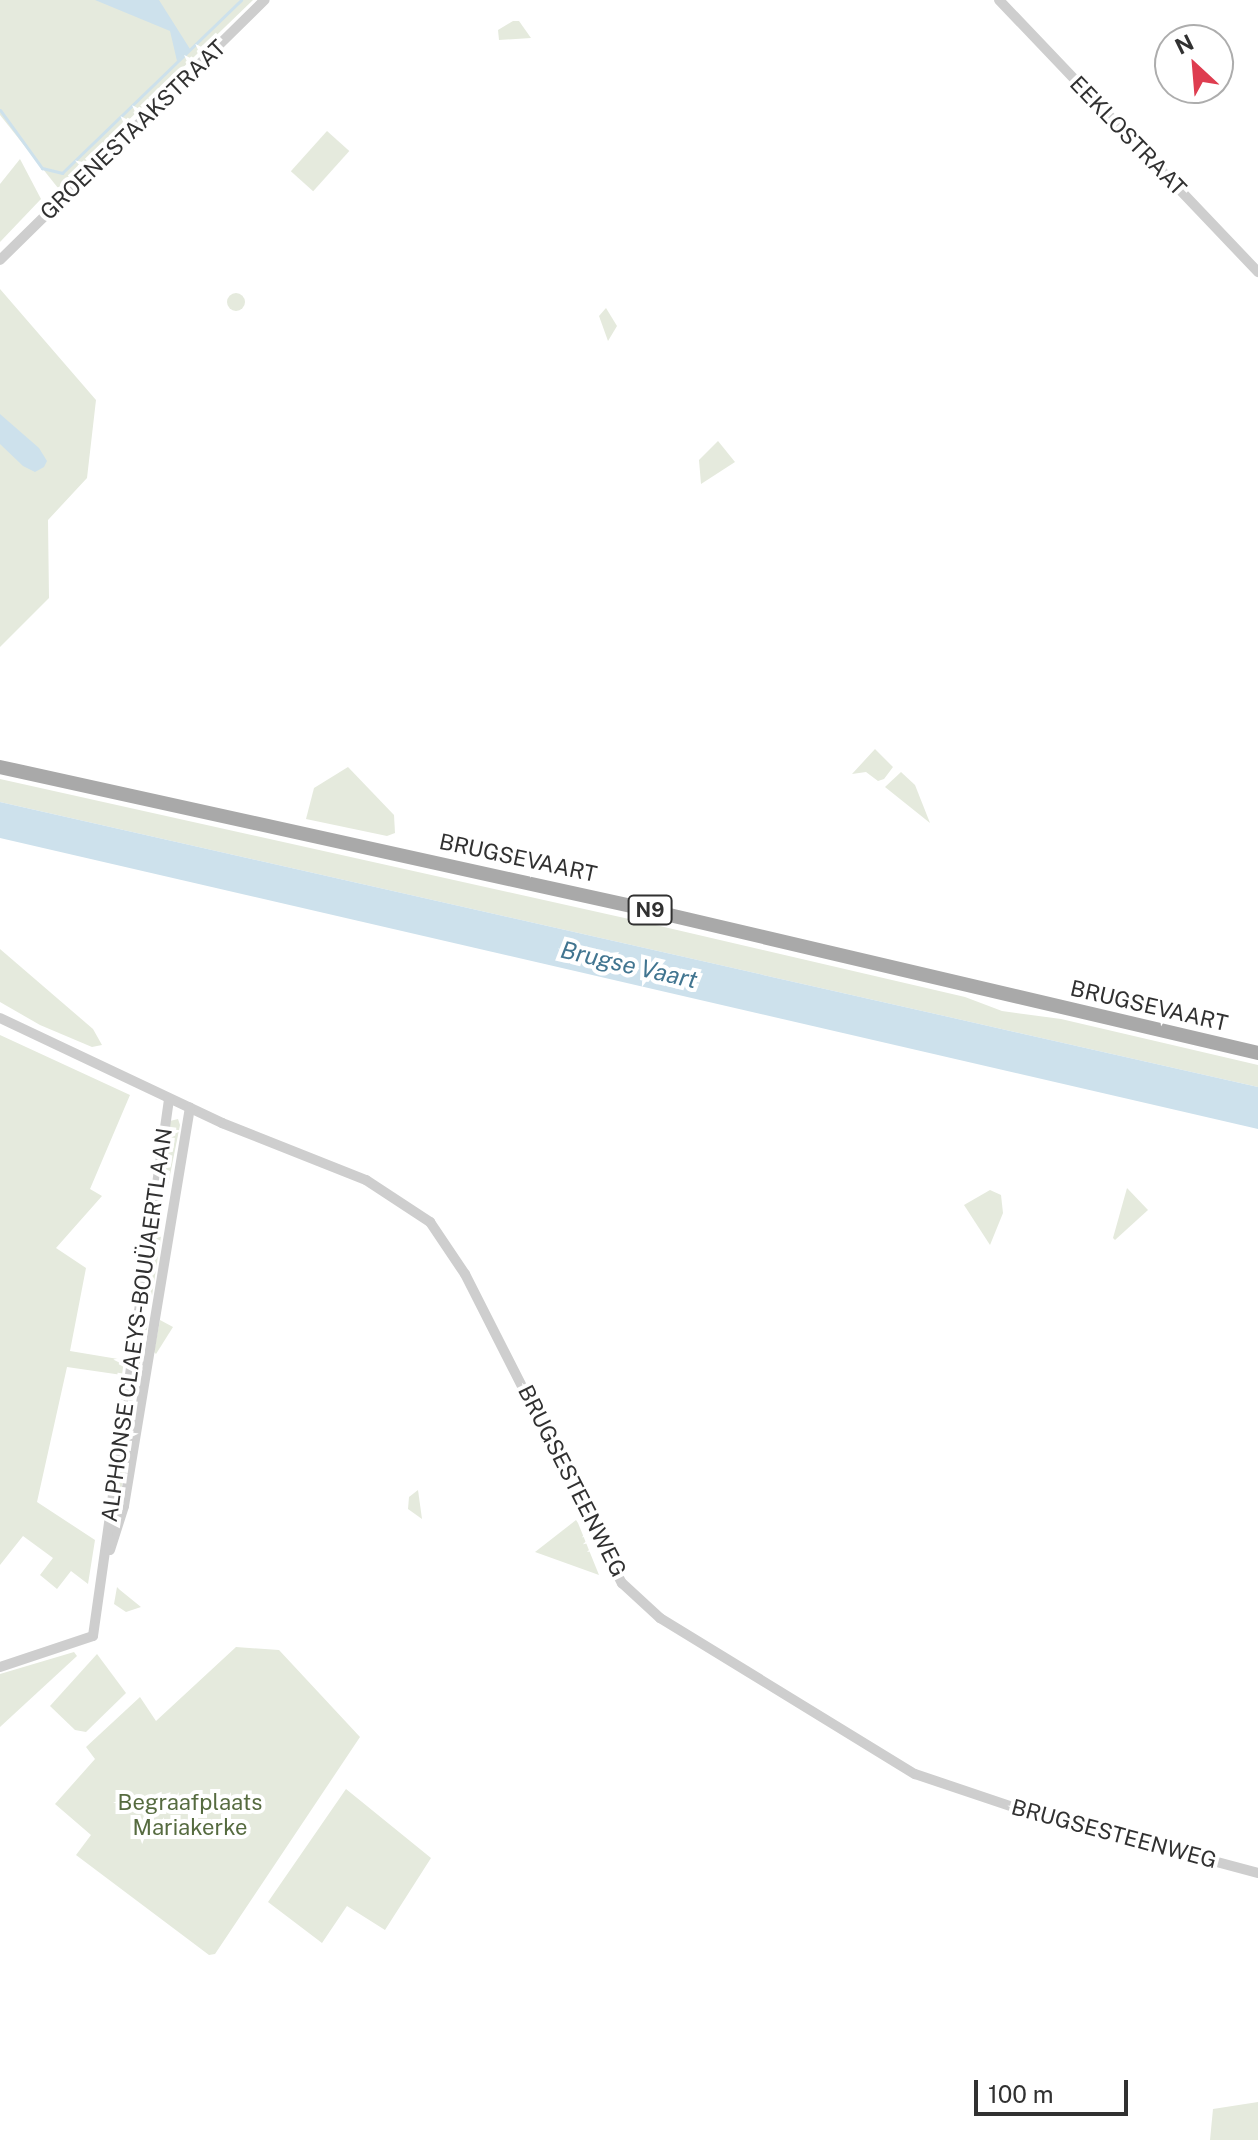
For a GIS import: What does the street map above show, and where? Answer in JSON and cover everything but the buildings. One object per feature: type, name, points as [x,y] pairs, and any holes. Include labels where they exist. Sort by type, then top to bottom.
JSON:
[{"type":"main road","name":"BRUGSEVAART","points":[[0,767],[611,901],[1258,1053]]},
{"type":"street","name":"GROENESTAAKSTRAAT","points":[[0,260],[265,0]]},
{"type":"street","name":"EEKLOSTRAAT","points":[[999,0],[1258,272]]},
{"type":"street","name":"BRUGSESTEENWEG","points":[[0,1018],[169,1099],[366,1180],[430,1222],[459,1263],[622,1583],[660,1618],[915,1774],[1019,1809],[1258,1873]]},
{"type":"street","name":"ALPHONSE CLAEYS-BOUÜAERTLAAN","points":[[109,1552],[106,1518],[169,1099]]},
{"type":"street","name":"ALPHONSE CLAEYS-BOUÜAERTLAAN","points":[[0,1667],[93,1636],[109,1552],[124,1506],[190,1107]]},
{"type":"green space","points":[[0,0],[253,0],[58,188],[0,115]]},
{"type":"green space","points":[[519,21],[531,38],[499,40],[498,30]]},
{"type":"green space","points":[[327,131],[349,151],[313,191],[291,171]]},
{"type":"green space","points":[[20,159],[41,199],[0,242],[0,184]]},
{"type":"green space","points":[[0,289],[96,400],[87,478],[48,520],[49,598],[0,647]]},
{"type":"green space","points":[[236,293],[245,302],[236,311],[227,302]]},
{"type":"green space","points":[[606,308],[617,326],[608,341],[599,316]]},
{"type":"green space","points":[[718,441],[735,462],[701,484],[699,460]]},
{"type":"green space","points":[[875,749],[893,767],[884,779],[878,781],[866,772],[852,774]]},
{"type":"green space","points":[[348,767],[394,815],[395,833],[387,836],[306,819],[314,788]]},
{"type":"green space","points":[[901,772],[915,785],[930,823],[885,787]]},
{"type":"green space","points":[[0,779],[647,923],[965,997],[1002,1011],[1061,1019],[1258,1065],[1258,1087],[0,802]]},
{"type":"green space","points":[[447,840],[493,848],[494,858],[440,849]]},
{"type":"green space","points":[[0,949],[93,1029],[102,1045],[92,1047],[40,1025],[0,1002]]},
{"type":"green space","points":[[0,1035],[130,1095],[90,1189],[102,1196],[56,1248],[86,1268],[70,1351],[124,1360],[122,1375],[67,1367],[37,1502],[95,1540],[88,1584],[71,1571],[57,1589],[40,1575],[53,1558],[23,1536],[0,1565]]},
{"type":"green space","points":[[178,1119],[180,1125],[163,1210],[158,1207],[170,1121]]},
{"type":"green space","points":[[1127,1188],[1148,1210],[1115,1240],[1113,1238]]},
{"type":"green space","points":[[990,1190],[1001,1195],[1003,1213],[990,1245],[964,1205]]},
{"type":"green space","points":[[161,1236],[152,1296],[147,1298],[153,1240]]},
{"type":"green space","points":[[142,1317],[149,1319],[131,1407]]},
{"type":"green space","points":[[160,1320],[173,1327],[156,1354],[154,1352]]},
{"type":"green space","points":[[125,1433],[131,1436],[114,1530],[110,1524]]},
{"type":"green space","points":[[418,1490],[422,1519],[408,1509],[409,1497]]},
{"type":"green space","points":[[576,1520],[578,1523],[599,1575],[535,1552]]},
{"type":"green space","points":[[117,1587],[141,1607],[126,1612],[114,1604]]},
{"type":"green space","name":"Begraafplaats Mariakerke","points":[[236,1647],[279,1650],[360,1737],[215,1954],[209,1955],[76,1855],[91,1835],[55,1804],[95,1759],[86,1747],[140,1697],[156,1721]]},
{"type":"green space","points":[[74,1652],[77,1656],[0,1727],[0,1674]]},
{"type":"green space","points":[[97,1654],[126,1693],[86,1732],[75,1730],[50,1706]]},
{"type":"green space","points":[[346,1789],[431,1858],[385,1930],[347,1906],[322,1943],[268,1902]]},
{"type":"green space","points":[[1258,2102],[1258,2140],[1210,2140],[1213,2109]]},
{"type":"water","points":[[95,0],[159,0],[190,49],[177,61],[170,31]]},
{"type":"water","points":[[0,414],[39,448],[47,461],[44,467],[35,472],[23,466],[0,444]]},
{"type":"water","name":"Brugse Vaart","points":[[0,802],[1258,1087],[1258,1129],[0,838]]},
{"type":"waterway","points":[[0,110],[42,168],[62,173],[241,0]]}]
